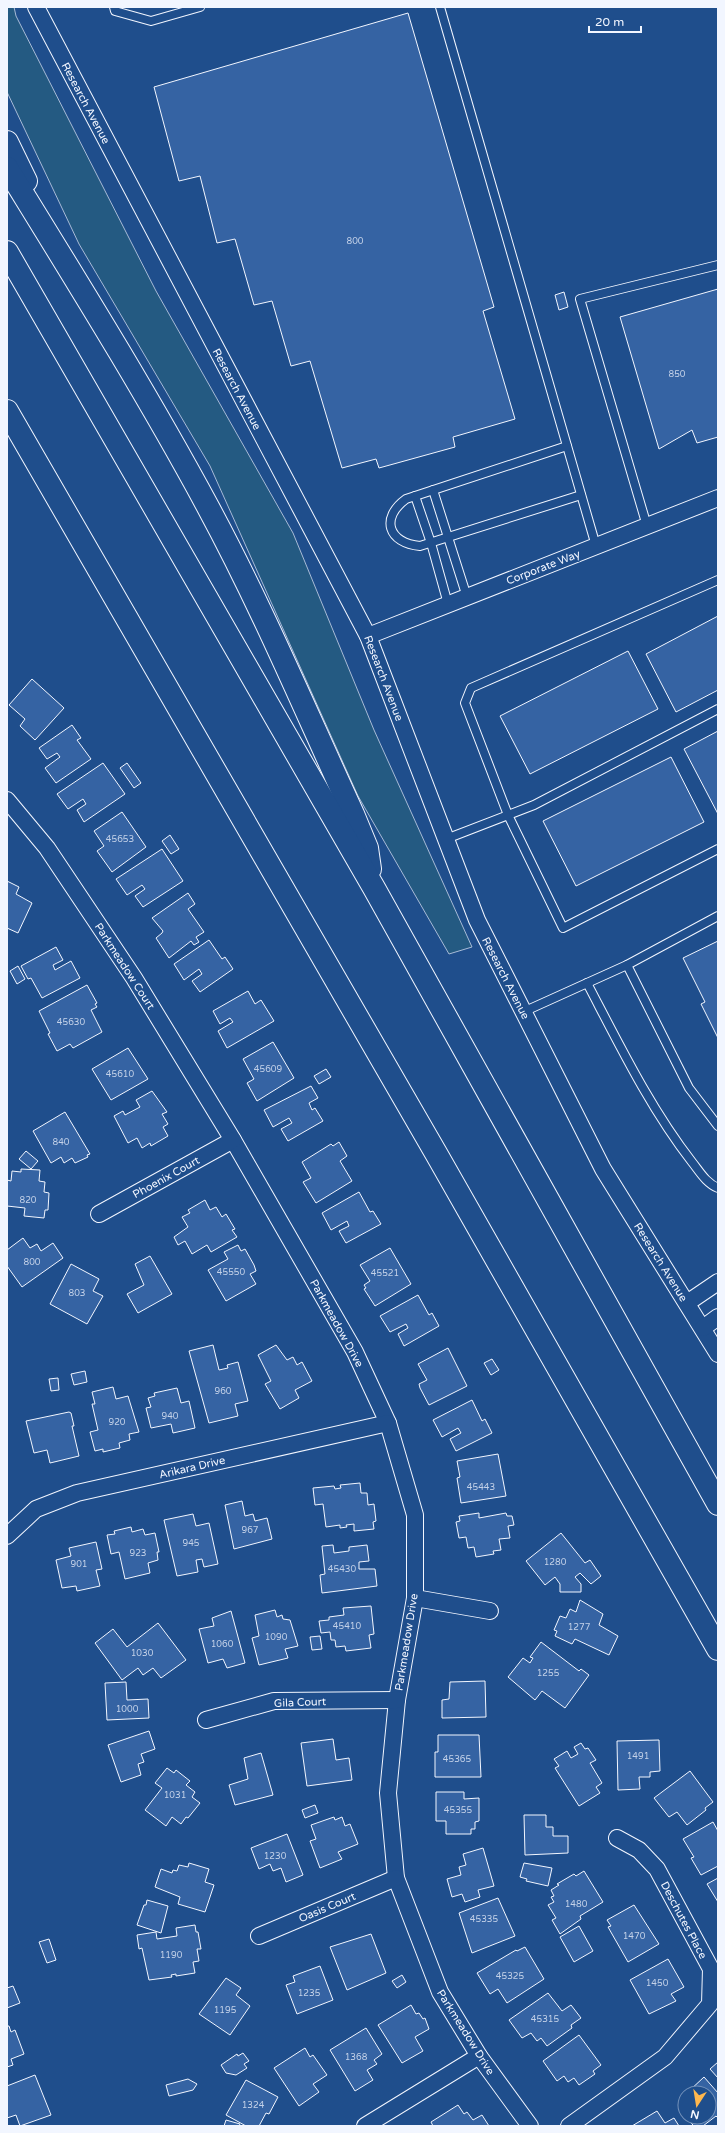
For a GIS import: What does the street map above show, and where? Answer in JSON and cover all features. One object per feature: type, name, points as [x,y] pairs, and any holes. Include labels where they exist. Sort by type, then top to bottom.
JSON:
[{"type":"highway","points":[[7,142],[75,277]]},
{"type":"highway","points":[[7,168],[75,277],[208,508],[247,584],[353,814],[367,848],[374,888]]},
{"type":"highway","points":[[7,252],[374,888],[718,1504]]},
{"type":"highway","points":[[7,410],[124,616],[437,1155],[718,1649]]},
{"type":"highway","points":[[7,441],[124,616]]},
{"type":"street","name":"Research Avenue","points":[[36,7],[368,636],[477,920],[523,1012],[603,1169],[718,1354]]},
{"type":"street","name":"Corporate Way","points":[[368,636],[718,498]]},
{"type":"street","name":"Parkmeadow Court","points":[[7,800],[47,848],[121,958],[233,1140]]},
{"type":"street","name":"Phoenix Court","points":[[99,1214],[233,1140]]},
{"type":"street","name":"Parkmeadow Drive","points":[[233,1140],[355,1352],[388,1423],[415,1515],[414,1598],[397,1700],[388,1793],[396,1878],[440,1992],[479,2056],[530,2126]]},
{"type":"street","points":[[687,1303],[718,1282]]},
{"type":"street","points":[[703,1328],[718,1317]]},
{"type":"street","name":"Arikara Drive","points":[[7,1536],[36,1509],[77,1493],[388,1423]]},
{"type":"street","points":[[414,1598],[490,1611]]},
{"type":"street","name":"Gila Court","points":[[206,1720],[274,1701],[397,1700]]},
{"type":"street","name":"Deschutes Place","points":[[569,2126],[665,2057],[710,2004],[711,1969],[657,1869],[639,1850],[617,1838]]},
{"type":"street","name":"Oasis Court","points":[[259,1936],[396,1878]]},
{"type":"street","points":[[365,2126],[479,2056]]},
{"type":"lane","points":[[114,7],[115,11],[151,21],[200,7]]},
{"type":"lane","points":[[440,7],[596,546]]},
{"type":"lane","points":[[647,526],[580,298],[718,265]]},
{"type":"lane","points":[[567,446],[406,499],[398,505],[391,519],[393,534],[399,541],[407,545],[420,546],[581,495]]},
{"type":"lane","points":[[433,490],[467,597]]},
{"type":"lane","points":[[416,496],[432,543],[448,604]]},
{"type":"lane","points":[[718,580],[471,688],[465,703],[508,815],[563,928],[718,849]]},
{"type":"lane","points":[[446,839],[534,805],[718,709]]},
{"type":"lane","points":[[523,1012],[627,965],[718,916]]},
{"type":"lane","points":[[627,965],[689,1088],[718,1126]]},
{"type":"lane","points":[[587,983],[622,1050],[673,1138],[707,1181],[718,1188]]},
{"type":"shaded area","points":[[7,7],[14,7],[16,16],[156,291],[293,533],[374,730],[472,947],[449,954],[358,796],[210,466],[79,244],[7,92]]},
{"type":"building","points":[[408,13],[494,307],[483,311],[515,419],[453,437],[455,447],[379,468],[376,459],[342,468],[310,361],[291,366],[272,301],[254,305],[235,239],[217,243],[200,176],[179,181],[154,87]]},
{"type":"building","points":[[718,289],[718,437],[697,443],[692,430],[659,449],[620,317]]},
{"type":"building","points":[[564,292],[568,307],[559,310],[555,295]]},
{"type":"building","points":[[718,616],[718,690],[676,712],[646,654]]},
{"type":"building","points":[[628,651],[658,709],[530,774],[500,716]]},
{"type":"building","points":[[32,679],[64,708],[35,740],[20,726],[25,719],[9,705]]},
{"type":"building","points":[[72,725],[81,738],[77,740],[91,759],[56,783],[45,768],[60,757],[57,753],[47,759],[39,748]]},
{"type":"building","points":[[718,731],[718,814],[684,749]]},
{"type":"building","points":[[671,757],[704,822],[576,886],[543,821]]},
{"type":"building","points":[[103,763],[125,794],[84,822],[77,810],[86,804],[83,799],[68,809],[57,794]]},
{"type":"building","points":[[127,763],[141,783],[134,788],[120,768]]},
{"type":"building","points":[[122,812],[146,847],[112,872],[97,851],[104,846],[94,831]]},
{"type":"building","points":[[170,835],[179,849],[171,854],[162,841]]},
{"type":"building","points":[[162,849],[183,881],[143,907],[135,896],[145,889],[142,885],[127,895],[116,879]]},
{"type":"building","points":[[7,881],[19,887],[16,894],[32,903],[18,933],[7,928]]},
{"type":"building","points":[[188,893],[195,904],[188,909],[204,932],[196,937],[199,942],[194,945],[191,941],[169,958],[156,938],[163,931],[152,918]]},
{"type":"building","points":[[209,940],[222,959],[225,957],[233,969],[200,992],[192,981],[202,974],[199,969],[184,980],[174,964]]},
{"type":"building","points":[[718,941],[718,1038],[701,1004],[705,1002],[683,958]]},
{"type":"building","points":[[56,947],[63,960],[53,965],[55,970],[71,961],[80,978],[42,998],[31,978],[28,979],[21,966]]},
{"type":"building","points":[[18,966],[25,979],[17,984],[10,971]]},
{"type":"building","points":[[87,985],[97,1003],[95,1004],[97,1007],[91,1010],[102,1032],[73,1048],[70,1044],[57,1051],[48,1034],[50,1033],[39,1011]]},
{"type":"building","points":[[248,991],[255,1004],[261,1000],[274,1021],[227,1048],[218,1031],[233,1022],[230,1018],[220,1024],[213,1011]]},
{"type":"building","points":[[273,1042],[294,1078],[257,1101],[247,1083],[254,1079],[243,1059]]},
{"type":"building","points":[[128,1048],[148,1079],[111,1100],[92,1069]]},
{"type":"building","points":[[326,1069],[331,1077],[319,1084],[314,1076]]},
{"type":"building","points":[[311,1086],[318,1098],[309,1103],[312,1110],[315,1108],[323,1121],[288,1141],[281,1129],[292,1123],[289,1118],[273,1127],[264,1110]]},
{"type":"building","points":[[152,1091],[167,1112],[162,1114],[168,1124],[163,1127],[168,1136],[151,1146],[150,1143],[142,1148],[137,1138],[128,1143],[114,1116],[123,1111],[125,1115],[140,1107],[136,1100]]},
{"type":"building","points":[[65,1112],[90,1154],[87,1155],[88,1157],[75,1163],[72,1158],[64,1163],[61,1157],[51,1163],[33,1131]]},
{"type":"building","points":[[339,1142],[347,1156],[340,1161],[352,1181],[316,1203],[303,1182],[311,1178],[302,1162],[331,1144],[333,1146]]},
{"type":"building","points":[[26,1151],[38,1161],[31,1169],[19,1159]]},
{"type":"building","points":[[21,1169],[40,1170],[39,1181],[45,1182],[44,1192],[49,1193],[48,1210],[45,1210],[44,1218],[24,1216],[25,1208],[7,1206],[7,1180],[11,1181],[12,1171],[21,1172]]},
{"type":"building","points":[[359,1192],[370,1212],[373,1211],[381,1224],[346,1243],[339,1231],[349,1226],[347,1221],[331,1230],[322,1213]]},
{"type":"building","points":[[205,1200],[210,1210],[216,1207],[222,1217],[226,1214],[235,1229],[232,1230],[237,1237],[211,1252],[207,1245],[192,1254],[185,1241],[178,1245],[174,1237],[188,1227],[182,1217],[190,1213],[188,1210]]},
{"type":"building","points":[[23,1238],[30,1248],[37,1244],[41,1251],[53,1243],[63,1258],[22,1287],[7,1266],[7,1250]]},
{"type":"building","points":[[238,1245],[241,1251],[245,1249],[254,1265],[256,1271],[250,1274],[256,1284],[226,1301],[208,1270],[228,1259],[224,1252]]},
{"type":"building","points":[[390,1248],[411,1284],[375,1306],[364,1289],[366,1288],[364,1285],[370,1281],[360,1265]]},
{"type":"building","points":[[150,1256],[172,1294],[138,1313],[127,1294],[144,1285],[135,1264]]},
{"type":"building","points":[[71,1264],[99,1279],[93,1291],[103,1296],[87,1324],[50,1304]]},
{"type":"building","points":[[418,1295],[429,1315],[432,1313],[439,1326],[404,1346],[398,1334],[408,1328],[406,1324],[390,1332],[380,1316]]},
{"type":"building","points":[[213,1345],[219,1370],[228,1368],[227,1365],[238,1362],[248,1401],[235,1404],[238,1416],[209,1423],[189,1351]]},
{"type":"building","points":[[276,1345],[287,1360],[293,1357],[297,1365],[302,1362],[312,1381],[295,1390],[299,1398],[280,1409],[265,1384],[271,1381],[258,1355]]},
{"type":"building","points":[[448,1348],[467,1386],[429,1405],[419,1384],[427,1380],[418,1364]]},
{"type":"building","points":[[492,1359],[499,1370],[491,1375],[484,1363]]},
{"type":"building","points":[[85,1371],[87,1382],[74,1385],[71,1374]]},
{"type":"building","points":[[58,1378],[59,1390],[51,1391],[49,1379]]},
{"type":"building","points":[[113,1387],[116,1399],[128,1396],[139,1432],[129,1434],[130,1440],[119,1443],[120,1448],[103,1452],[103,1449],[95,1451],[90,1432],[98,1430],[92,1404],[95,1404],[92,1392]]},
{"type":"building","points":[[177,1388],[181,1403],[189,1401],[195,1428],[173,1433],[171,1424],[151,1428],[146,1408],[151,1407],[148,1398],[155,1396],[154,1393]]},
{"type":"building","points":[[472,1400],[482,1421],[485,1419],[492,1433],[456,1451],[450,1439],[461,1433],[458,1428],[442,1437],[433,1420]]},
{"type":"building","points":[[69,1412],[71,1413],[74,1426],[72,1426],[79,1456],[50,1463],[47,1450],[34,1453],[26,1421]]},
{"type":"building","points":[[498,1454],[506,1496],[461,1503],[457,1478],[460,1477],[457,1461]]},
{"type":"building","points":[[360,1483],[361,1493],[367,1493],[368,1505],[374,1504],[376,1521],[373,1522],[374,1529],[354,1531],[354,1524],[346,1525],[347,1527],[340,1528],[340,1525],[326,1527],[323,1504],[315,1505],[313,1488],[334,1486],[335,1489],[341,1488],[340,1485]]},
{"type":"building","points":[[242,1501],[245,1516],[253,1514],[255,1521],[267,1518],[272,1539],[234,1549],[225,1505]]},
{"type":"building","points":[[479,1513],[479,1518],[506,1513],[507,1516],[512,1516],[514,1525],[508,1526],[510,1538],[499,1539],[501,1550],[493,1551],[494,1554],[476,1557],[474,1547],[468,1548],[466,1537],[459,1538],[456,1522],[460,1521],[459,1516]]},
{"type":"building","points":[[193,1514],[196,1526],[209,1523],[218,1564],[204,1567],[202,1559],[196,1560],[198,1572],[177,1576],[164,1520]]},
{"type":"building","points":[[131,1527],[132,1532],[143,1529],[145,1535],[155,1533],[159,1552],[157,1552],[158,1560],[148,1563],[150,1573],[125,1579],[119,1552],[111,1554],[107,1535],[115,1534],[114,1531]]},
{"type":"building","points":[[561,1533],[585,1563],[590,1560],[601,1576],[591,1584],[580,1573],[575,1577],[581,1584],[581,1592],[560,1592],[560,1584],[555,1577],[545,1585],[526,1561]]},
{"type":"building","points":[[96,1542],[102,1569],[96,1570],[100,1586],[77,1591],[76,1586],[62,1588],[56,1560],[71,1556],[69,1548]]},
{"type":"building","points":[[333,1545],[334,1553],[349,1551],[349,1547],[367,1545],[369,1561],[359,1562],[359,1569],[375,1569],[377,1586],[322,1593],[320,1575],[325,1574],[322,1546]]},
{"type":"building","points":[[580,1600],[603,1614],[599,1625],[618,1636],[609,1655],[575,1639],[572,1644],[555,1636],[557,1631],[554,1630],[560,1616],[566,1618],[570,1609],[576,1612]]},
{"type":"building","points":[[371,1606],[374,1634],[369,1635],[371,1648],[346,1651],[345,1646],[336,1647],[335,1640],[331,1640],[330,1632],[321,1633],[319,1621],[329,1620],[329,1617],[344,1615],[343,1608]]},
{"type":"building","points":[[275,1610],[277,1617],[282,1615],[283,1619],[290,1620],[298,1646],[285,1649],[288,1658],[259,1665],[252,1638],[259,1636],[255,1615]]},
{"type":"building","points":[[231,1611],[245,1663],[227,1668],[223,1659],[208,1663],[199,1629],[214,1626],[212,1618]]},
{"type":"building","points":[[158,1623],[186,1660],[161,1678],[153,1668],[143,1675],[138,1668],[122,1680],[95,1643],[113,1629],[127,1647]]},
{"type":"building","points":[[320,1636],[322,1649],[312,1650],[310,1637]]},
{"type":"building","points":[[541,1642],[579,1671],[581,1669],[589,1675],[565,1708],[542,1691],[535,1700],[508,1677],[523,1658],[530,1663],[533,1658],[530,1657]]},
{"type":"building","points":[[485,1681],[486,1717],[442,1718],[442,1700],[449,1699],[450,1682]]},
{"type":"building","points":[[126,1682],[127,1700],[148,1699],[149,1718],[107,1720],[105,1683]]},
{"type":"building","points":[[149,1731],[155,1749],[141,1754],[144,1762],[138,1764],[141,1775],[121,1782],[108,1745]]},
{"type":"building","points":[[438,1735],[479,1735],[481,1777],[435,1777],[435,1752],[438,1752]]},
{"type":"building","points":[[333,1739],[336,1760],[349,1758],[352,1780],[307,1786],[301,1743]]},
{"type":"building","points":[[659,1740],[660,1771],[650,1772],[650,1777],[639,1777],[640,1789],[618,1790],[617,1741]]},
{"type":"building","points":[[581,1743],[585,1749],[588,1748],[596,1760],[590,1763],[602,1783],[596,1787],[600,1793],[579,1806],[555,1768],[559,1766],[554,1759],[567,1751],[571,1758],[578,1754],[574,1747]]},
{"type":"building","points":[[261,1753],[273,1795],[235,1805],[229,1785],[248,1779],[244,1758]]},
{"type":"building","points":[[167,1768],[174,1773],[176,1770],[190,1781],[186,1785],[195,1792],[192,1797],[200,1803],[181,1824],[172,1817],[166,1826],[145,1810],[162,1788],[155,1783]]},
{"type":"building","points":[[690,1771],[713,1802],[705,1808],[706,1810],[687,1825],[677,1812],[669,1817],[654,1798]]},
{"type":"building","points":[[436,1792],[464,1792],[464,1799],[479,1798],[479,1821],[475,1822],[475,1829],[471,1829],[471,1834],[446,1834],[446,1821],[436,1821]]},
{"type":"building","points":[[315,1805],[318,1813],[305,1818],[302,1810]]},
{"type":"building","points":[[524,1815],[546,1815],[546,1827],[553,1827],[553,1836],[568,1836],[568,1853],[525,1855]]},
{"type":"building","points":[[334,1817],[335,1820],[342,1817],[345,1826],[350,1824],[358,1844],[338,1852],[342,1859],[320,1868],[310,1841],[316,1839],[311,1825]]},
{"type":"building","points":[[713,1822],[718,1831],[718,1866],[701,1875],[691,1858],[694,1857],[683,1839]]},
{"type":"building","points":[[287,1834],[303,1875],[286,1882],[281,1868],[273,1871],[270,1864],[259,1869],[251,1848]]},
{"type":"building","points":[[483,1848],[494,1886],[478,1890],[480,1897],[465,1902],[462,1894],[452,1897],[447,1879],[461,1875],[459,1867],[466,1865],[463,1854]]},
{"type":"building","points":[[189,1863],[209,1869],[205,1882],[214,1885],[205,1912],[178,1904],[180,1897],[155,1887],[161,1869],[172,1873],[173,1870],[177,1871],[179,1865],[188,1867]]},
{"type":"building","points":[[524,1863],[552,1868],[548,1886],[526,1881],[527,1879],[520,1877]]},
{"type":"building","points":[[584,1871],[603,1902],[580,1916],[581,1919],[560,1934],[552,1920],[556,1918],[548,1905],[554,1902],[551,1897],[554,1896],[551,1890],[559,1885],[557,1884],[574,1874],[576,1876]]},
{"type":"building","points":[[718,1878],[718,1902],[707,1884]]},
{"type":"building","points":[[498,1898],[515,1936],[472,1953],[459,1913]]},
{"type":"building","points":[[147,1900],[168,1906],[161,1933],[137,1925]]},
{"type":"building","points":[[634,1905],[659,1944],[628,1962],[608,1927],[611,1926],[607,1920]]},
{"type":"building","points":[[195,1925],[196,1932],[198,1932],[201,1949],[197,1949],[199,1961],[193,1962],[195,1973],[176,1976],[176,1974],[171,1975],[172,1977],[149,1980],[142,1948],[139,1949],[137,1935],[156,1932],[157,1939],[177,1936],[176,1928]]},
{"type":"building","points":[[579,1926],[593,1951],[574,1962],[560,1937]]},
{"type":"building","points":[[371,1934],[386,1973],[347,1990],[330,1947]]},
{"type":"building","points":[[49,1939],[56,1960],[47,1963],[39,1942]]},
{"type":"building","points":[[525,1947],[544,1979],[507,2003],[498,1989],[490,1994],[477,1973],[516,1950],[517,1951]]},
{"type":"building","points":[[668,1959],[684,1987],[671,1994],[676,2001],[649,2014],[630,1980]]},
{"type":"building","points":[[320,1966],[333,2000],[297,2014],[286,1985],[295,1982],[293,1976]]},
{"type":"building","points":[[402,1975],[406,1982],[397,1988],[392,1981]]},
{"type":"building","points":[[226,1978],[241,1988],[236,1995],[250,2006],[230,2035],[199,2014]]},
{"type":"building","points":[[13,1986],[20,2003],[7,2008],[7,1988]]},
{"type":"building","points":[[548,1993],[562,2011],[571,2005],[581,2018],[571,2025],[572,2028],[547,2046],[541,2038],[537,2041],[531,2033],[522,2038],[509,2020]]},
{"type":"building","points":[[411,2005],[416,2014],[419,2013],[423,2019],[425,2018],[429,2029],[415,2037],[423,2051],[402,2063],[378,2025]]},
{"type":"building","points":[[7,2026],[9,2026],[11,2032],[15,2030],[24,2054],[11,2059],[13,2065],[7,2067]]},
{"type":"building","points":[[366,2028],[382,2054],[374,2060],[377,2064],[367,2070],[373,2080],[355,2091],[330,2050]]},
{"type":"building","points":[[579,2035],[601,2065],[593,2071],[595,2074],[579,2085],[574,2078],[568,2082],[564,2076],[557,2081],[543,2061]]},
{"type":"building","points":[[305,2048],[310,2057],[313,2055],[327,2075],[313,2084],[319,2092],[299,2106],[274,2068]]},
{"type":"building","points":[[243,2053],[249,2061],[244,2064],[247,2068],[236,2075],[226,2073],[221,2065],[237,2054],[238,2056]]},
{"type":"building","points":[[718,2062],[718,2078],[710,2069]]},
{"type":"building","points":[[35,2075],[51,2115],[20,2126],[16,2115],[7,2118],[7,2086]]},
{"type":"building","points":[[704,2077],[711,2085],[695,2085]]},
{"type":"building","points":[[188,2079],[197,2084],[193,2090],[169,2096],[166,2085]]},
{"type":"building","points":[[246,2080],[278,2097],[269,2114],[266,2113],[259,2126],[246,2126],[226,2115]]},
{"type":"building","points":[[717,2092],[718,2093],[718,2118],[717,2117]]},
{"type":"building","points":[[458,2105],[464,2114],[467,2112],[473,2120],[482,2115],[489,2126],[433,2126],[431,2122]]},
{"type":"building","points":[[657,2111],[665,2123],[674,2118],[679,2126],[632,2126]]},
{"type":"building","points":[[226,2120],[240,2124],[239,2126],[224,2126]]},
{"type":"building","points":[[693,2125],[704,2125],[703,2126]]}]
